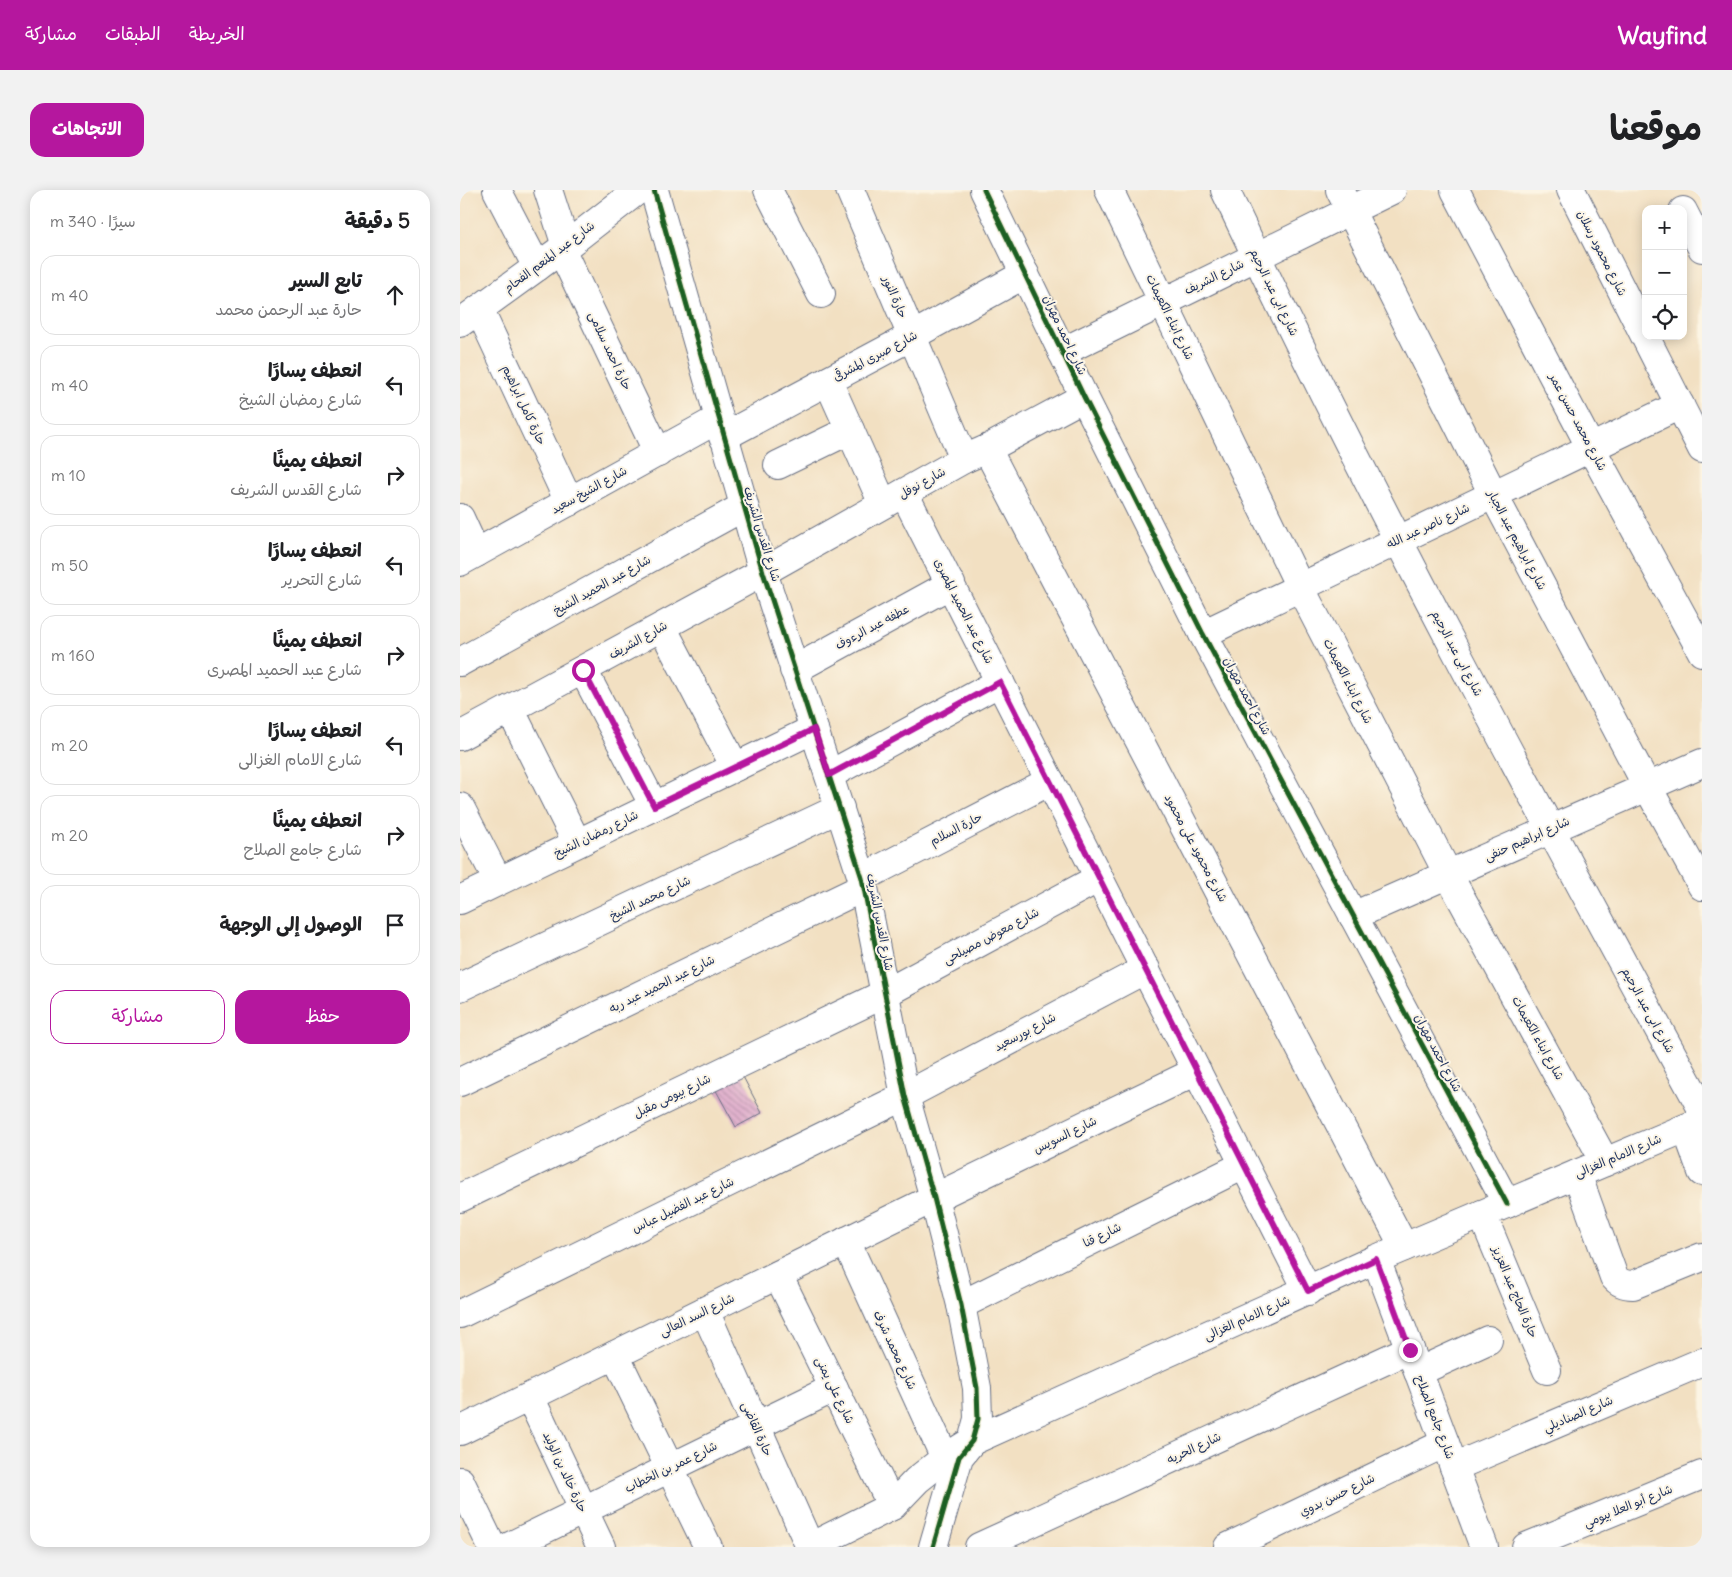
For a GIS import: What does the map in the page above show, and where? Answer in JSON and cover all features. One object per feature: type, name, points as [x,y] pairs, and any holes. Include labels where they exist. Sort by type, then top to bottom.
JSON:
[{"type":"street","points":[[497,190],[536,267]]},
{"type":"street","name":"حارة احمد سلامى","points":[[548,190],[563,247],[658,453]]},
{"type":"street","name":"شارع عبد المنعم الفحام","points":[[470,316],[638,190]]},
{"type":"street","name":"شارع القدس الشريف","points":[[654,190],[763,572],[863,882],[905,1096],[934,1198],[961,1305],[977,1388],[978,1420],[972,1441],[959,1457],[933,1547]]},
{"type":"street","points":[[768,190],[821,294]]},
{"type":"street","name":"حارة النور","points":[[850,190],[912,336],[976,454]]},
{"type":"street","name":"شارع احمد مهران","points":[[984,190],[1084,397],[1203,634],[1507,1204]]},
{"type":"street","name":"شارع ابناء الكعيمات","points":[[1109,190],[1300,587],[1448,874],[1605,1162]]},
{"type":"street","name":"شارع ابى عبد الرحيم","points":[[1225,190],[1398,540],[1550,829],[1697,1119],[1702,1172]]},
{"type":"street","name":"شارع الشريف","points":[[1062,352],[1256,256],[1345,200],[1392,190]]},
{"type":"street","name":"شارع محمد حسن عمر","points":[[1456,190],[1591,448],[1702,652]]},
{"type":"street","name":"شارع محمود رسلان","points":[[1571,190],[1702,449]]},
{"type":"street","points":[[1673,190],[1680,205]]},
{"type":"street","name":"شارع ابراهيم عبد الجبار","points":[[1345,200],[1493,494],[1702,886]]},
{"type":"street","points":[[1687,218],[1702,248]]},
{"type":"street","name":"شارع صبرى المشرقى","points":[[721,428],[828,381],[1025,274]]},
{"type":"street","name":"حارة كامل ابراهيم","points":[[470,316],[568,502]]},
{"type":"street","name":"شارع عبد الحميد المصرى","points":[[828,381],[850,430],[951,584],[1308,1291]]},
{"type":"street","name":"شارع نوفل","points":[[763,572],[894,498],[1084,397]]},
{"type":"street","name":"شارع ناصر عبد الله","points":[[1203,634],[1680,405]]},
{"type":"street","name":"شارع الشيخ سعيد","points":[[468,557],[658,453],[721,428]]},
{"type":"street","points":[[778,465],[850,430]]},
{"type":"street","name":"شارع محمود على محمود","points":[[976,454],[1404,1247]]},
{"type":"street","name":"شارع عبد الحميد الشيخ","points":[[460,662],[744,508]]},
{"type":"street","points":[[460,518],[468,557]]},
{"type":"street","name":"شارع الشريف","points":[[460,736],[763,572]]},
{"type":"street","name":"عطفه عبد الرءوف","points":[[794,670],[951,584]]},
{"type":"street","points":[[662,627],[735,767]]},
{"type":"street","points":[[583,670],[654,806]]},
{"type":"street","points":[[829,775],[1000,682]]},
{"type":"street","points":[[510,709],[577,843]]},
{"type":"street","name":"شارع رمضان الشيخ","points":[[460,900],[814,729]]},
{"type":"street","name":"شارع ابراهيم حنفى","points":[[1353,916],[1702,763]]},
{"type":"street","name":"حارة السلام","points":[[863,882],[1050,781]]},
{"type":"street","points":[[460,807],[498,881]]},
{"type":"street","name":"شارع محمد الشيخ","points":[[460,987],[840,808]]},
{"type":"street","name":"شارع معوض مصيلحى","points":[[884,994],[1099,878]]},
{"type":"street","name":"شارع عبد الحميد عبد ربه","points":[[460,1082],[863,882]]},
{"type":"street","name":"شارع بورسعيد","points":[[905,1096],[1146,969]]},
{"type":"street","name":"شارع بيومى مقبل","points":[[460,1198],[884,994]]},
{"type":"street","name":"شارع السويس","points":[[934,1198],[1197,1071]]},
{"type":"street","name":"شارع عبد الفضيل عباس","points":[[460,1314],[905,1096]]},
{"type":"street","name":"شارع الامام الغزالى","points":[[810,1547],[892,1506],[917,1480],[945,1458],[972,1441],[1376,1259],[1605,1162],[1697,1119]]},
{"type":"street","name":"شارع قنا","points":[[961,1305],[1244,1165]]},
{"type":"street","points":[[1577,1174],[1614,1277],[1622,1284],[1633,1285],[1702,1257]]},
{"type":"street","name":"شارع السد العالى","points":[[460,1431],[934,1198]]},
{"type":"street","name":"حارة الحاج عبد العزيز","points":[[1482,1214],[1547,1370]]},
{"type":"street","name":"شارع محمد شرف","points":[[846,1242],[945,1458]]},
{"type":"street","name":"شارع جامع الصلاح","points":[[1376,1259],[1483,1547]]},
{"type":"street","name":"شارع على يمنى","points":[[778,1275],[892,1506]]},
{"type":"street","name":"حارة القاضى","points":[[705,1311],[810,1547]]},
{"type":"street","name":"شارع الحريه","points":[[979,1547],[1414,1361],[1488,1340]]},
{"type":"street","points":[[615,1355],[708,1547]]},
{"type":"street","name":"شارع الصناديلي","points":[[1449,1455],[1702,1362]]},
{"type":"street","name":"شارع عمر بن الخطاب","points":[[508,1547],[834,1388]]},
{"type":"street","name":"حارة خالد بن الوليد","points":[[530,1397],[601,1547]]},
{"type":"street","name":"شارع حسن بدوي","points":[[1228,1547],[1449,1455]]},
{"type":"street","name":"شارع أبو العلا بيومي","points":[[1526,1547],[1702,1475]]},
{"type":"street","points":[[460,1482],[492,1547]]},
{"type":"building","points":[[740,1071],[762,1113],[736,1127],[713,1085]]},
{"type":"cycle path","points":[[654,190],[763,572],[862,878],[905,1096],[934,1198],[961,1305],[977,1388],[978,1419],[972,1441],[959,1457],[933,1547]]},
{"type":"cycle path","points":[[984,190],[1084,397],[1203,634],[1507,1204]]},
{"type":"route","points":[[583,670],[654,806],[814,729],[829,775],[1000,682],[1308,1291],[1376,1259],[1410,1350]]}]
